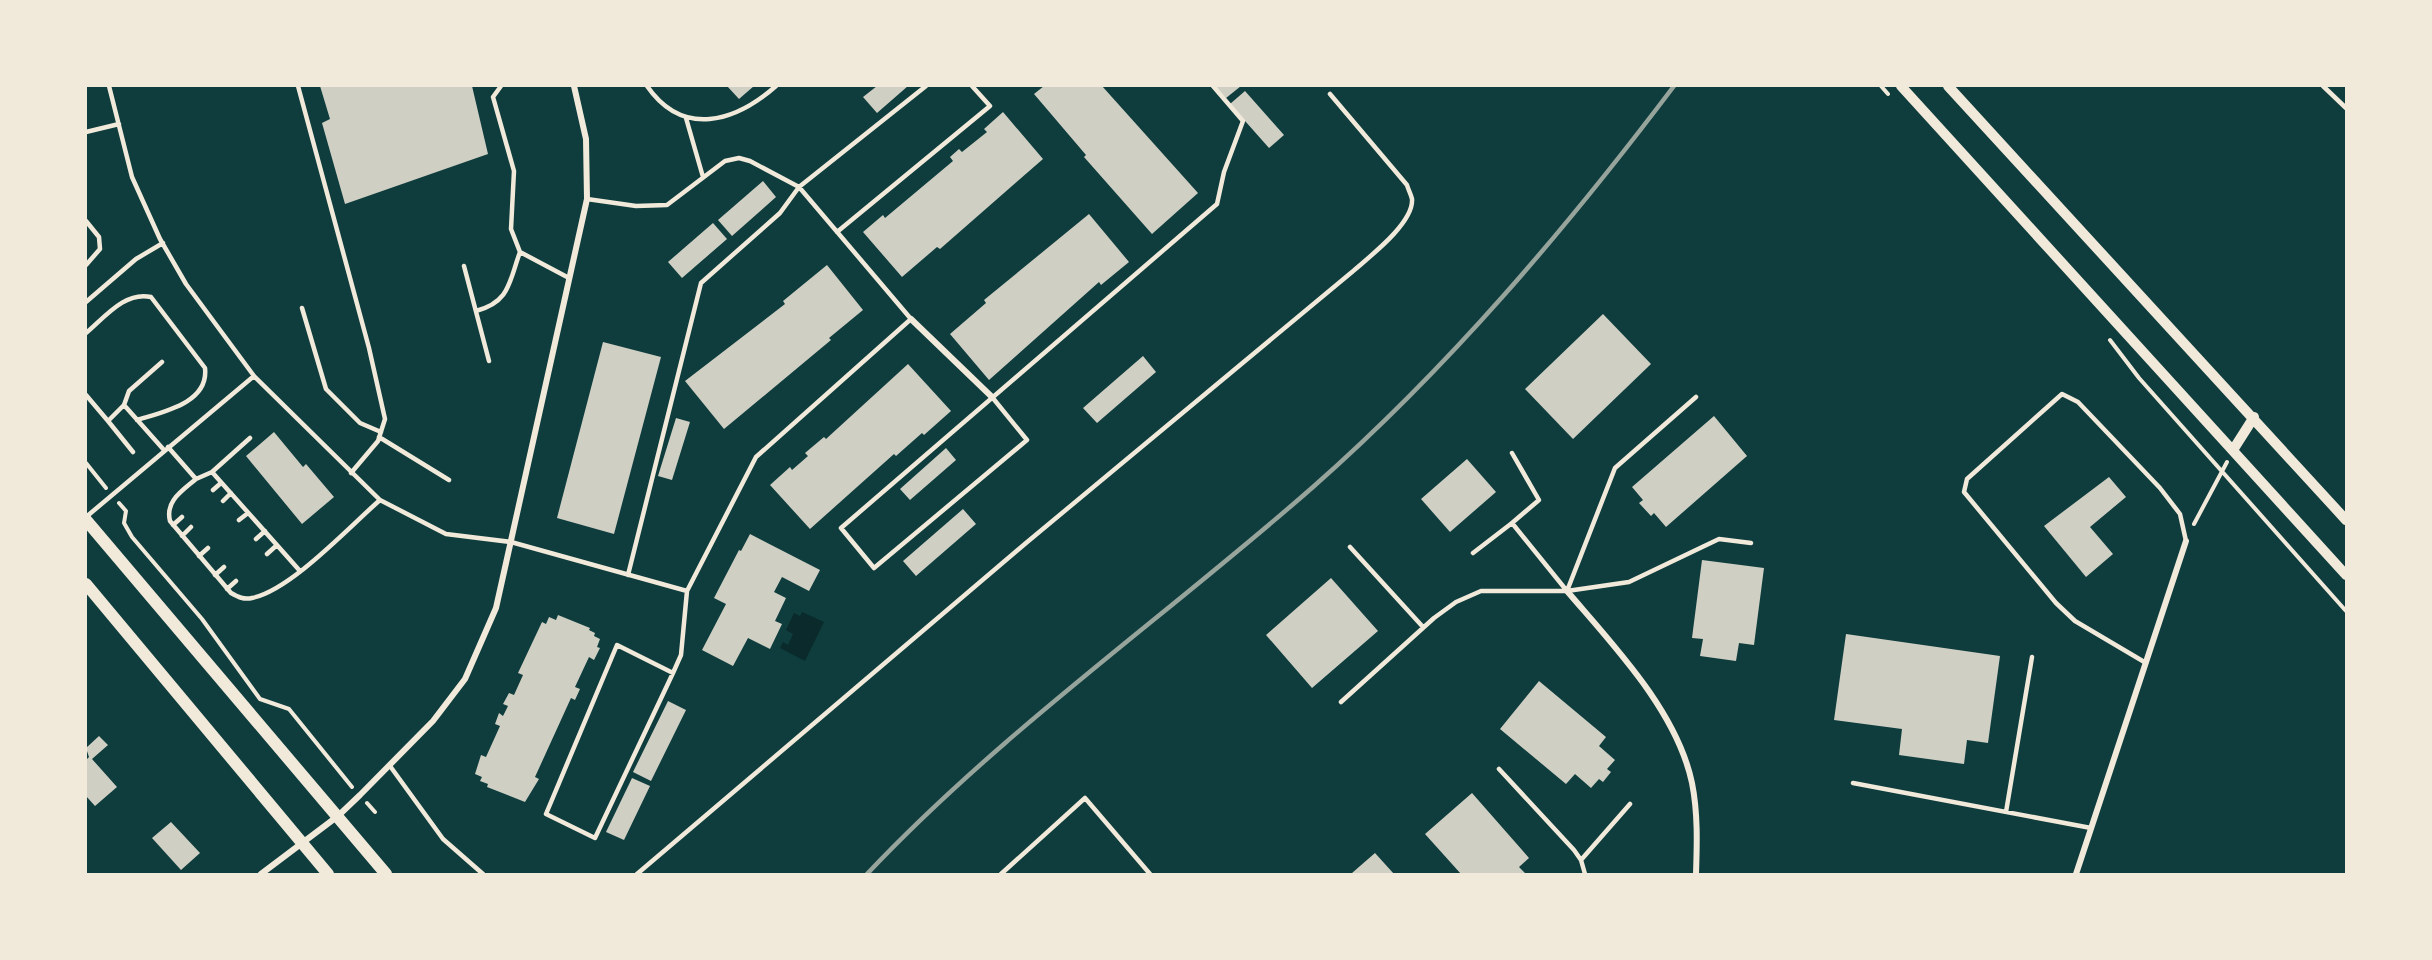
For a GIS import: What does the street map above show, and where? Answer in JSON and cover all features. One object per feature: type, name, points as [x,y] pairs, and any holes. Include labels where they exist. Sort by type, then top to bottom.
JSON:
[{"type":"main road","points":[[86,519],[386,874]]},
{"type":"main road","points":[[86,584],[328,874]]},
{"type":"street","points":[[261,874],[338,816],[433,721],[465,679],[496,608],[586,199],[586,139],[574,86]]},
{"type":"street","points":[[1901,86],[2346,575]]},
{"type":"street","points":[[1948,86],[2346,520]]},
{"type":"street","points":[[911,319],[992,397]]},
{"type":"street","points":[[2233,450],[2253,417]]},
{"type":"street","points":[[2076,874],[2186,541]]},
{"type":"street","points":[[1568,591],[1644,683],[1672,730],[1692,781],[1698,833],[1696,874]]},
{"type":"lane","points":[[109,86],[132,177],[163,243],[186,284],[254,376],[380,500],[446,534],[511,542],[687,591]]},
{"type":"lane","points":[[298,86],[386,419],[380,435],[351,473]]},
{"type":"lane","points":[[501,86],[493,97],[514,171],[511,230],[520,252],[569,278]]},
{"type":"lane","points":[[647,86],[667,110],[686,118],[717,118],[738,111],[776,86]]},
{"type":"lane","points":[[628,575],[701,283],[780,213],[799,188],[926,86]]},
{"type":"lane","points":[[837,232],[990,106],[972,86]]},
{"type":"lane","points":[[992,397],[1027,440],[874,568],[841,528],[992,397],[1217,204],[1224,172],[1243,121],[1213,86]]},
{"type":"lane","points":[[2324,86],[2346,108]]},
{"type":"lane","points":[[637,874],[1008,558],[1352,272],[1398,230],[1409,214],[1412,200],[1407,185],[1330,94]]},
{"type":"lane","points":[[686,118],[703,177]]},
{"type":"lane","points":[[86,132],[119,124]]},
{"type":"lane","points":[[586,199],[636,206],[667,205],[725,161],[739,158],[757,164],[799,188],[911,319],[756,457],[687,591],[681,655],[673,673],[595,838],[546,814],[617,645],[673,673]]},
{"type":"lane","points":[[86,221],[99,237],[100,249],[86,265]]},
{"type":"lane","points":[[86,302],[136,259],[163,243]]},
{"type":"lane","points":[[476,311],[494,306],[501,300],[520,252]]},
{"type":"lane","points":[[464,266],[489,361]]},
{"type":"lane","points":[[86,333],[127,298],[139,294],[151,297],[205,368],[206,380],[202,387],[180,407],[137,420]]},
{"type":"lane","points":[[302,308],[326,389],[360,423],[448,480]]},
{"type":"lane","points":[[108,421],[124,405],[129,391],[162,362]]},
{"type":"lane","points":[[86,519],[166,448],[254,376]]},
{"type":"lane","points":[[2146,663],[2075,621],[2056,603],[1964,492],[1967,480],[2062,394],[2078,402],[2160,488],[2180,514],[2186,541]]},
{"type":"lane","points":[[86,395],[134,452]]},
{"type":"lane","points":[[1568,591],[1615,468],[1696,397]]},
{"type":"lane","points":[[124,405],[196,479]]},
{"type":"lane","points":[[250,438],[212,472],[196,479],[172,501],[167,511],[173,525],[182,536],[227,589],[240,598],[253,598],[287,583],[380,500]]},
{"type":"lane","points":[[1473,553],[1539,500],[1512,453]]},
{"type":"lane","points":[[212,472],[300,571]]},
{"type":"lane","points":[[213,490],[221,483]]},
{"type":"lane","points":[[223,501],[231,494]]},
{"type":"lane","points":[[239,520],[248,513]]},
{"type":"lane","points":[[173,525],[182,517]]},
{"type":"lane","points":[[1512,523],[1568,591]]},
{"type":"lane","points":[[182,536],[191,528]]},
{"type":"lane","points":[[256,539],[265,531]]},
{"type":"lane","points":[[1341,702],[1423,627],[1456,602],[1481,591],[1568,591],[1629,582],[1719,538],[1751,543]]},
{"type":"lane","points":[[267,554],[277,546]]},
{"type":"lane","points":[[1350,547],[1423,627]]},
{"type":"lane","points":[[199,556],[208,548]]},
{"type":"lane","points":[[215,575],[224,567]]},
{"type":"lane","points":[[227,589],[236,581]]},
{"type":"lane","points":[[2006,812],[2032,657]]},
{"type":"lane","points":[[390,766],[443,839],[483,874]]},
{"type":"lane","points":[[1499,769],[1581,860],[1585,874]]},
{"type":"lane","points":[[1853,783],[2091,828]]},
{"type":"lane","points":[[1001,874],[1085,798],[1150,874]]},
{"type":"lane","points":[[1581,860],[1630,804]]},
{"type":"path","points":[[1881,86],[1897,103]]},
{"type":"path","points":[[2102,331],[2221,472],[2346,611]]},
{"type":"path","points":[[2186,541],[2233,450]]},
{"type":"path","points":[[86,463],[126,511],[124,523],[132,537],[202,619],[260,699],[289,709],[344,778]]},
{"type":"water","points":[[802,612],[824,622],[805,661],[780,648],[783,642],[788,645],[793,634],[786,630],[794,613],[800,616]]},
{"type":"building","points":[[320,86],[472,86],[488,154],[345,204],[322,123],[330,119]]},
{"type":"building","points":[[727,86],[754,86],[739,99]]},
{"type":"building","points":[[877,86],[908,86],[877,113],[863,97]]},
{"type":"building","points":[[1044,86],[1102,86],[1198,193],[1152,234],[1084,157],[1086,155],[1034,94]]},
{"type":"building","points":[[1215,86],[1241,86],[1226,98]]},
{"type":"building","points":[[1245,91],[1284,135],[1269,148],[1230,104]]},
{"type":"building","points":[[1003,112],[1043,159],[940,249],[937,247],[902,277],[863,232],[883,215],[885,218],[953,161],[950,157],[959,149],[962,152],[987,132],[984,129]]},
{"type":"building","points":[[763,181],[776,197],[732,236],[718,220]]},
{"type":"building","points":[[1089,214],[1129,262],[1101,285],[1099,282],[989,380],[950,334],[986,303],[984,300]]},
{"type":"building","points":[[713,223],[727,239],[682,278],[668,262]]},
{"type":"building","points":[[827,265],[863,310],[829,338],[831,340],[724,429],[685,381],[785,304],[783,301]]},
{"type":"building","points":[[1603,314],[1651,364],[1573,439],[1525,389]]},
{"type":"building","points":[[603,342],[661,357],[614,534],[557,518]]},
{"type":"building","points":[[1143,356],[1156,372],[1097,423],[1083,408]]},
{"type":"building","points":[[908,364],[951,411],[924,435],[922,433],[896,456],[894,454],[810,529],[770,485],[790,467],[792,470],[808,456],[805,453],[824,437],[826,439]]},
{"type":"building","points":[[1714,416],[1747,456],[1666,527],[1654,513],[1651,516],[1639,503],[1643,500],[1632,487]]},
{"type":"building","points":[[676,418],[690,422],[672,480],[658,476]]},
{"type":"building","points":[[274,432],[303,467],[306,464],[334,497],[302,524],[246,456]]},
{"type":"building","points":[[946,448],[956,460],[910,500],[900,489]]},
{"type":"building","points":[[1467,459],[1496,492],[1450,532],[1421,499]]},
{"type":"building","points":[[2109,477],[2126,497],[2090,527],[2113,554],[2086,577],[2044,526]]},
{"type":"building","points":[[963,509],[976,524],[916,576],[903,561]]},
{"type":"building","points":[[750,534],[820,570],[809,591],[782,577],[774,592],[786,598],[775,621],[782,624],[770,649],[748,638],[733,666],[702,650],[726,604],[714,598]]},
{"type":"building","points":[[1702,560],[1764,568],[1754,645],[1739,643],[1736,661],[1700,656],[1703,639],[1692,638]]},
{"type":"building","points":[[1331,578],[1378,631],[1312,688],[1266,635]]},
{"type":"building","points":[[558,615],[590,628],[589,630],[595,633],[594,636],[600,639],[597,647],[600,648],[594,660],[589,657],[575,687],[580,689],[575,700],[571,698],[535,777],[539,779],[525,802],[487,787],[488,784],[480,781],[482,777],[475,774],[481,755],[486,757],[500,726],[495,724],[499,713],[503,716],[508,706],[503,704],[509,693],[514,695],[523,675],[518,673],[542,622],[546,624],[549,617],[556,620]]},
{"type":"building","points":[[1846,634],[2000,656],[1988,743],[1967,740],[1964,764],[1899,755],[1902,729],[1834,720]]},
{"type":"building","points":[[1539,681],[1606,737],[1599,746],[1615,760],[1607,769],[1611,772],[1603,782],[1599,779],[1591,788],[1575,774],[1566,784],[1500,729]]},
{"type":"building","points":[[668,701],[686,710],[651,781],[633,772]]},
{"type":"building","points":[[99,736],[108,745],[92,759],[117,787],[95,806],[86,796],[86,760],[89,757],[86,748]]},
{"type":"building","points":[[632,778],[650,786],[624,840],[606,832]]},
{"type":"building","points":[[1472,793],[1529,858],[1519,867],[1526,874],[1461,874],[1425,834]]},
{"type":"building","points":[[171,822],[200,853],[181,870],[152,838]]},
{"type":"building","points":[[1375,853],[1394,874],[1352,873]]},
{"type":"railway","points":[[867,874],[973,771],[1257,535],[1363,441],[1458,346],[1504,296],[1591,192],[1674,86]]}]
